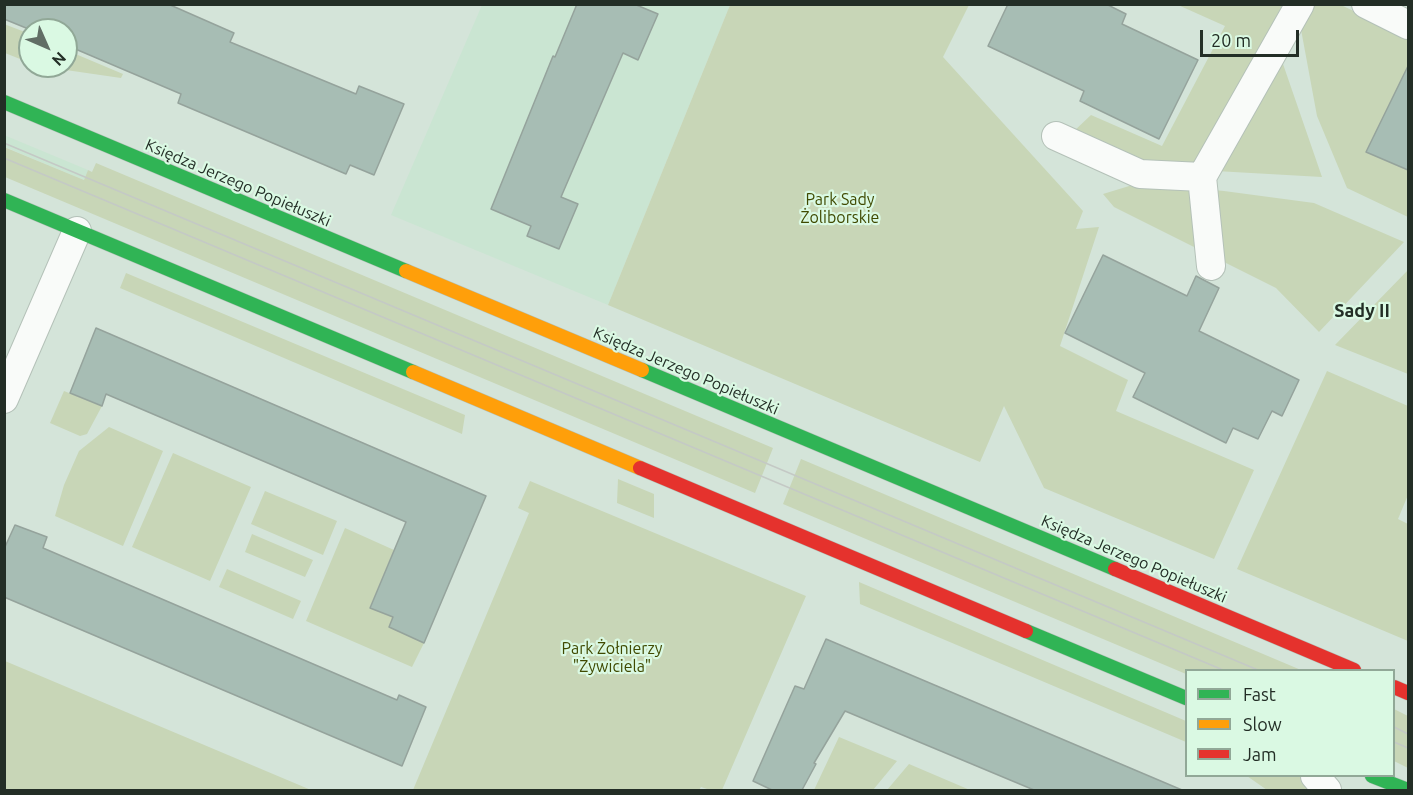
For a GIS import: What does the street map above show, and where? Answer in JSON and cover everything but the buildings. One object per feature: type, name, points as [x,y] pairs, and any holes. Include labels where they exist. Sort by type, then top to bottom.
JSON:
[{"type":"main road","name":"Księdza Jerzego Popiełuszki","points":[[4,102],[1352,669]]},
{"type":"main road","points":[[4,200],[1185,698]]},
{"type":"main road","points":[[1375,777],[1408,790]]},
{"type":"street","points":[[1210,266],[1202,177],[1300,4]]},
{"type":"street","points":[[1366,4],[1408,26]]},
{"type":"street","points":[[1056,136],[1140,174],[1202,177]]},
{"type":"street","points":[[4,399],[77,231]]},
{"type":"street","points":[[1316,777],[1327,790]]},
{"type":"shaded area","points":[[482,5],[730,5],[608,305],[391,215]]},
{"type":"shaded area","points":[[4,135],[88,170],[84,180],[5,147]]},
{"type":"green space","name":"Park Sady Żoliborskie","points":[[730,5],[969,5],[943,57],[1083,211],[1076,229],[1099,227],[1060,346],[1128,380],[1116,411],[1254,470],[1214,559],[1044,488],[1004,406],[980,462],[608,305]]},
{"type":"green space","points":[[1178,5],[1282,5],[1273,25],[1282,39],[1283,64],[1322,177],[1145,167],[1073,132],[1091,115],[1162,146],[1225,26]]},
{"type":"green space","points":[[1312,5],[1341,5],[1408,37],[1408,217],[1347,188],[1317,116],[1300,24]]},
{"type":"green space","points":[[4,24],[18,29],[18,58],[5,53]]},
{"type":"green space","points":[[78,55],[123,74],[121,78],[78,72]]},
{"type":"green space","points":[[4,147],[84,180],[88,170],[92,172],[96,163],[773,448],[755,493],[5,177]]},
{"type":"green space","points":[[1139,183],[1314,203],[1404,242],[1319,332],[1276,288],[1114,207],[1103,194]]},
{"type":"green space","points":[[1408,270],[1408,374],[1335,345]]},
{"type":"green space","points":[[126,273],[465,415],[462,434],[120,288]]},
{"type":"green space","points":[[1327,371],[1408,406],[1408,495],[1398,519],[1408,524],[1408,641],[1237,569]]},
{"type":"green space","points":[[64,391],[102,406],[87,434],[80,436],[50,423]]},
{"type":"green space","points":[[109,427],[163,451],[123,546],[55,516],[64,485],[79,451]]},
{"type":"green space","points":[[173,453],[251,487],[210,581],[132,547]]},
{"type":"green space","points":[[801,459],[1299,669],[1185,669],[1185,674],[783,504]]},
{"type":"green space","points":[[618,479],[654,494],[654,518],[617,503]]},
{"type":"green space","name":"Park Żołnierzy \"Żywiciela\"","points":[[530,481],[806,596],[722,790],[701,787],[699,790],[413,790],[529,513],[518,508]]},
{"type":"green space","points":[[265,491],[337,521],[323,555],[251,524]]},
{"type":"green space","points":[[345,528],[394,550],[370,607],[393,617],[389,627],[424,643],[412,667],[306,621]]},
{"type":"green space","points":[[252,534],[313,560],[305,577],[245,552]]},
{"type":"green space","points":[[227,569],[301,601],[293,619],[219,587]]},
{"type":"green space","points":[[859,582],[1185,721],[1185,742],[860,604]]},
{"type":"green space","points":[[5,661],[311,790],[5,790]]},
{"type":"green space","points":[[1395,710],[1408,716],[1408,768],[1395,762]]},
{"type":"green space","points":[[839,737],[897,761],[873,790],[814,790]]},
{"type":"green space","points":[[909,764],[970,790],[887,790]]},
{"type":"green space","points":[[1248,777],[1301,777],[1310,790],[1267,790]]},
{"type":"tram line","points":[[4,143],[1256,669]]},
{"type":"tram line","points":[[4,158],[1221,669]]},
{"type":"tram line","points":[[1395,728],[1408,734]]},
{"type":"tram line","points":[[1395,742],[1408,748]]},
{"type":"traffic: fast","points":[[4,102],[406,271]]},
{"type":"traffic: fast","points":[[4,200],[413,372]]},
{"type":"traffic: fast","points":[[642,370],[1115,569]]},
{"type":"traffic: fast","points":[[1026,631],[1185,698]]},
{"type":"traffic: fast","points":[[1375,777],[1408,790]]},
{"type":"traffic: slow","points":[[406,271],[642,370]]},
{"type":"traffic: slow","points":[[413,372],[640,468]]},
{"type":"traffic: jam","points":[[640,468],[1026,631]]},
{"type":"traffic: jam","points":[[1115,569],[1352,669]]},
{"type":"traffic: jam","points":[[1395,687],[1408,693]]},
{"type":"district","name":"Sady II","points":[[1362,311]]}]
